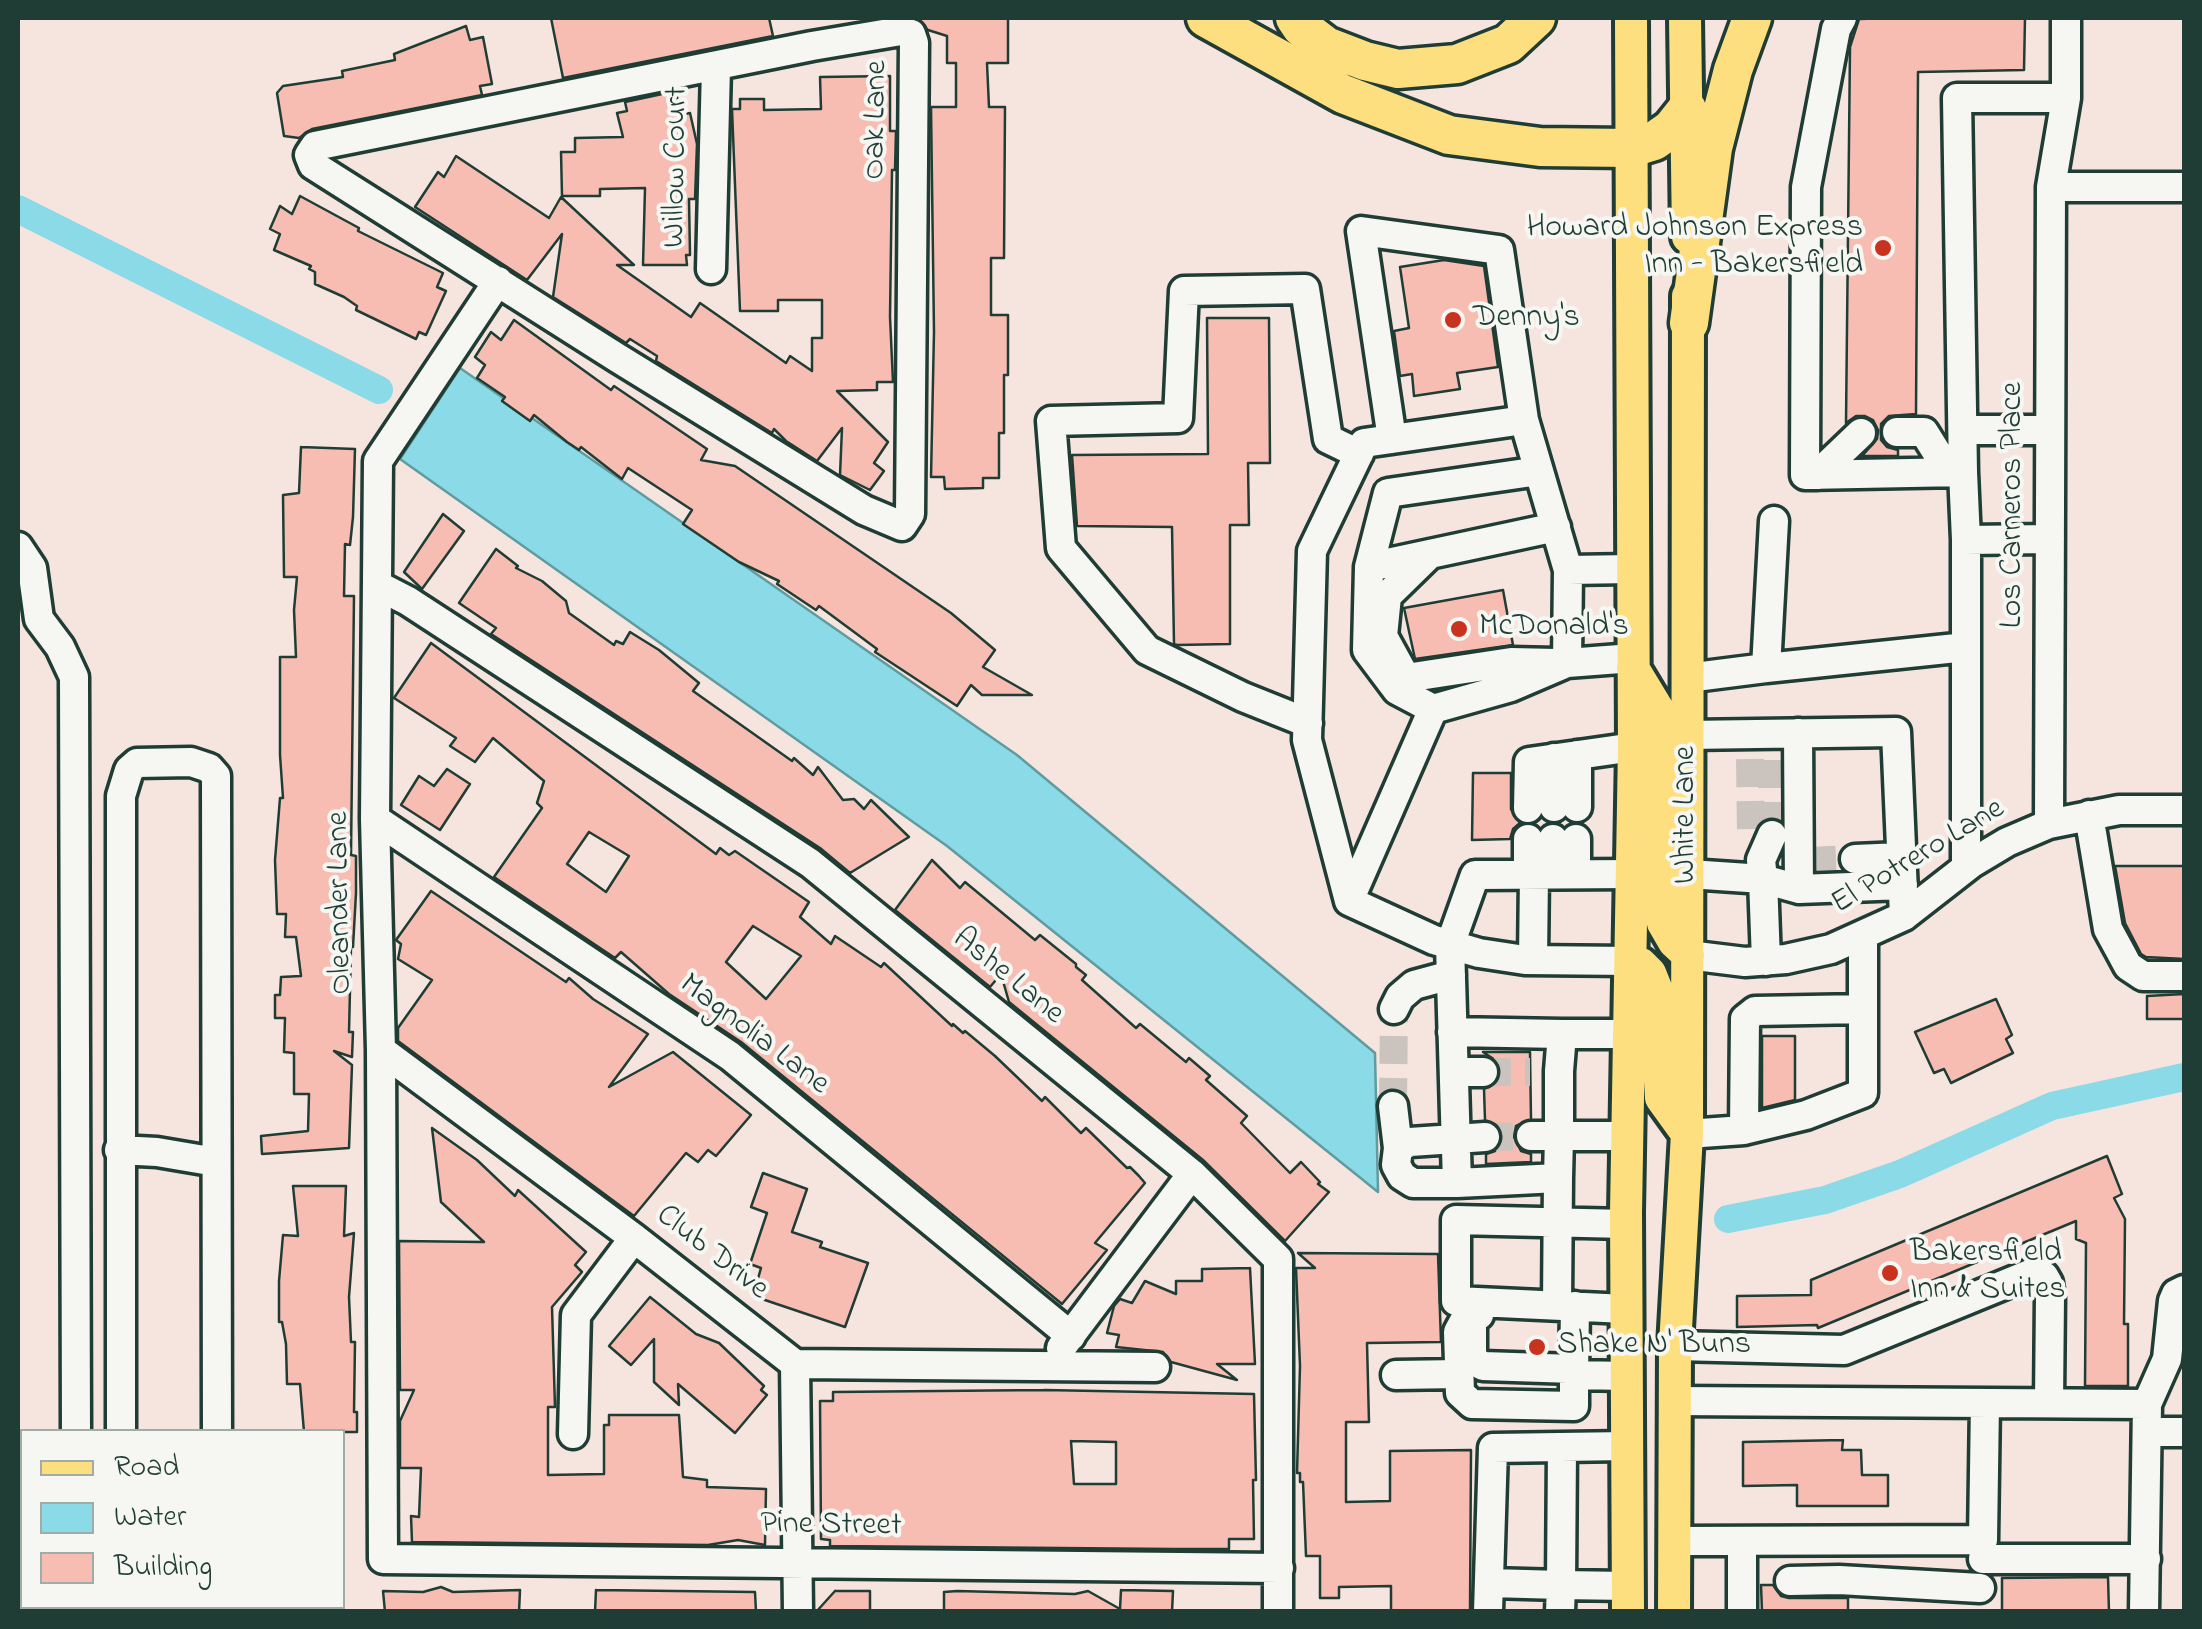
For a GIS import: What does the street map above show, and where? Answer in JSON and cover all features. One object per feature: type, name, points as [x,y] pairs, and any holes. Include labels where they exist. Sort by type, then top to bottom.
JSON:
[{"type":"highway","points":[[1206,18],[1343,94],[1449,136],[1540,147],[1631,148],[1654,142],[1672,129],[1687,110]]},
{"type":"highway","points":[[1295,18],[1326,46],[1398,69],[1457,64],[1508,44],[1536,18]]},
{"type":"highway","points":[[1688,322],[1714,148],[1733,70],[1752,18]]},
{"type":"main road","name":"White Lane","points":[[1628,1599],[1626,1224],[1634,747],[1631,18]]},
{"type":"main road","name":"White Lane","points":[[1674,1612],[1675,1346],[1687,1134],[1685,18]]},
{"type":"main road","points":[[1633,663],[1658,711],[1659,902],[1663,923],[1674,942],[1688,955]]},
{"type":"main road","points":[[1632,961],[1650,972],[1656,988],[1661,1098],[1687,1134]]},
{"type":"street","points":[[1842,18],[1836,29],[1806,187],[1805,476],[1956,472]]},
{"type":"street","name":"Los Carneros Place","points":[[2049,824],[2050,187],[2066,98],[2066,18]]},
{"type":"street","name":"Oak Lane","points":[[901,31],[910,34],[914,44],[910,514],[905,525],[896,526],[864,510],[498,281],[314,156],[716,67],[812,46],[901,31]]},
{"type":"street","name":"Willow Court","points":[[711,269],[716,67]]},
{"type":"street","points":[[1966,868],[1966,540],[1956,472],[1963,430],[1957,98],[2066,98]]},
{"type":"street","points":[[2050,187],[2184,187]]},
{"type":"street","points":[[1392,439],[1361,231],[1498,250],[1524,420],[1568,570],[1567,663]]},
{"type":"street","name":"Oleander Lane","points":[[383,1559],[381,1050],[375,819],[378,462],[498,281]]},
{"type":"street","points":[[1308,722],[1147,650],[1061,548],[1051,420],[1178,418],[1184,291],[1305,289],[1328,438],[1359,454]]},
{"type":"street","points":[[1349,901],[1307,740],[1312,551],[1364,443],[1524,420]]},
{"type":"street","points":[[1963,430],[2050,430]]},
{"type":"street","points":[[1817,476],[1861,432]]},
{"type":"street","points":[[1897,432],[1924,432],[1956,472]]},
{"type":"street","points":[[1539,471],[1388,493],[1368,566],[1367,650],[1397,690],[1433,709],[1510,687],[1567,663]]},
{"type":"street","points":[[1766,668],[1774,521]]},
{"type":"street","points":[[1368,566],[1556,528]]},
{"type":"street","points":[[1966,540],[2050,540]]},
{"type":"street","points":[[18,546],[32,568],[28,626],[60,647],[74,677],[76,1429]]},
{"type":"street","points":[[1430,554],[1388,596],[1383,636],[1406,678],[1511,662],[1633,663]]},
{"type":"street","points":[[1568,570],[1632,569]]},
{"type":"street","name":"Ashe Lane","points":[[377,585],[408,601],[810,863],[1192,1174],[1278,1260],[1278,1612]]},
{"type":"street","points":[[1687,678],[1966,647]]},
{"type":"street","points":[[1349,901],[1433,709]]},
{"type":"street","points":[[1687,735],[1762,749],[1798,733],[1896,732],[1904,916]]},
{"type":"street","points":[[1798,733],[1802,870]]},
{"type":"street","points":[[1566,756],[1553,807],[1528,762],[1566,756],[1634,747]]},
{"type":"street","points":[[121,1429],[121,796],[130,770],[137,764],[191,762],[209,768],[216,776],[217,1429]]},
{"type":"street","name":"El Potrero Lane","points":[[1688,955],[1745,962],[1832,949],[1904,916],[1966,868],[2007,842],[2049,824],[2119,810],[2184,810]]},
{"type":"street","points":[[2089,815],[2108,928],[2128,966],[2143,976],[2184,976]]},
{"type":"street","name":"Magnolia Lane","points":[[375,819],[730,1056],[1070,1336]]},
{"type":"street","points":[[1533,960],[1552,839],[1548,874]]},
{"type":"street","points":[[1688,874],[1762,853],[1802,870],[1902,871]]},
{"type":"street","points":[[1762,853],[1766,960]]},
{"type":"street","points":[[1855,859],[1902,871]]},
{"type":"street","points":[[1457,1183],[1450,946],[1475,875],[1633,874]]},
{"type":"street","points":[[1349,901],[1450,946],[1479,953],[1533,960],[1632,961]]},
{"type":"street","points":[[1687,1134],[1744,1130],[1806,1115],[1863,1093],[1863,937]]},
{"type":"street","points":[[1394,1010],[1400,997],[1414,985],[1450,975]]},
{"type":"street","points":[[1744,1130],[1745,1018],[1756,1011],[1863,1010]]},
{"type":"street","points":[[1452,1032],[1630,1034]]},
{"type":"street","points":[[1514,1304],[1464,1321],[1458,1332],[1460,1393],[1472,1404],[1574,1406],[1558,1222],[1562,1034]]},
{"type":"street","name":"Club Drive","points":[[381,1050],[634,1238],[795,1364]]},
{"type":"street","points":[[1530,1072],[1560,1071]]},
{"type":"street","points":[[1454,1072],[1483,1072]]},
{"type":"street","points":[[1393,1106],[1396,1165],[1413,1184],[1558,1178]]},
{"type":"street","points":[[1531,1136],[1628,1136]]},
{"type":"street","points":[[1398,1148],[1410,1142],[1485,1137]]},
{"type":"street","points":[[119,1150],[216,1162]]},
{"type":"street","points":[[1047,1366],[1192,1174]]},
{"type":"street","points":[[1626,1224],[1456,1220],[1456,1301],[1626,1309]]},
{"type":"street","points":[[574,1434],[576,1315],[634,1238]]},
{"type":"street","points":[[1675,1346],[1844,1350],[2038,1274],[2044,1276],[2050,1296],[2049,1403]]},
{"type":"street","points":[[2144,1612],[2147,1418],[2167,1359],[2173,1300],[2184,1290]]},
{"type":"street","points":[[1479,1315],[1471,1330],[1472,1358],[1483,1366],[1626,1376]]},
{"type":"street","points":[[798,1612],[795,1364],[1155,1367]]},
{"type":"street","points":[[1396,1376],[1459,1374]]},
{"type":"street","points":[[1675,1402],[2049,1403],[2147,1418],[2184,1432]]},
{"type":"street","points":[[1742,1582],[1839,1580],[1979,1600],[1984,1403]]},
{"type":"street","points":[[1627,1446],[1493,1448],[1494,1602],[1628,1599]]},
{"type":"street","points":[[1561,1598],[1562,1447]]},
{"type":"street","points":[[1674,1541],[2146,1559]]},
{"type":"street","points":[[1742,1542],[1742,1612]]},
{"type":"street","name":"Pine Street","points":[[383,1559],[1278,1568]]},
{"type":"water","points":[[460,368],[1017,755],[1375,1053],[1378,1192],[947,846],[400,459]]},
{"type":"building","points":[[551,18],[769,18],[773,36],[563,78]]},
{"type":"building","points":[[917,18],[1008,18],[1008,63],[987,63],[989,107],[1005,107],[1004,258],[991,258],[991,315],[1008,315],[1008,375],[1004,375],[999,478],[983,478],[983,488],[945,489],[944,477],[931,477],[931,107],[956,107],[956,63],[947,63],[947,36],[928,30]]},
{"type":"building","name":"Howard Johnson Express Inn - Bakersfield","points":[[2025,18],[2024,70],[1918,72],[1916,414],[1889,416],[1881,424],[1881,440],[1898,450],[1898,456],[1862,456],[1877,439],[1878,430],[1873,420],[1865,416],[1856,416],[1846,423],[1850,47],[1859,19]]},
{"type":"building","points":[[466,26],[470,40],[483,37],[492,84],[480,86],[482,95],[312,129],[299,138],[284,136],[277,93],[283,86],[343,77],[342,71],[395,60],[394,54]]},
{"type":"building","points":[[890,76],[890,131],[896,131],[890,317],[893,382],[877,382],[877,390],[837,391],[888,442],[874,463],[884,471],[870,490],[840,475],[842,428],[817,461],[774,429],[772,433],[656,361],[657,356],[630,339],[626,343],[553,297],[562,234],[527,280],[415,207],[438,172],[444,177],[456,156],[549,218],[561,197],[634,265],[617,265],[691,317],[700,303],[786,363],[790,356],[812,371],[812,338],[822,338],[822,300],[778,300],[778,311],[740,311],[732,109],[740,109],[740,99],[764,99],[764,110],[821,109],[820,77]]},
{"type":"building","points":[[676,91],[680,115],[690,113],[697,144],[695,199],[689,199],[690,255],[686,255],[687,265],[643,265],[645,188],[600,189],[600,196],[562,196],[561,152],[575,152],[575,138],[623,137],[617,113],[627,111],[625,102]]},
{"type":"building","points":[[300,196],[359,228],[358,231],[443,273],[437,287],[446,291],[426,335],[419,332],[416,339],[356,310],[357,306],[344,297],[315,284],[311,266],[274,250],[280,234],[270,229],[280,206],[292,214]]},
{"type":"building","points":[[1444,260],[1484,266],[1498,367],[1457,373],[1460,389],[1414,396],[1412,374],[1400,376],[1394,331],[1409,328],[1400,267]]},
{"type":"building","points":[[1207,318],[1269,318],[1270,463],[1248,463],[1249,525],[1230,525],[1230,644],[1177,645],[1172,527],[1077,526],[1072,455],[1208,454]]},
{"type":"building","points":[[514,320],[611,390],[614,386],[707,449],[701,460],[735,466],[951,613],[995,650],[983,667],[1032,695],[982,695],[971,685],[957,706],[875,652],[877,649],[819,606],[816,610],[777,584],[779,581],[739,562],[683,524],[692,510],[628,468],[622,479],[534,415],[530,421],[502,401],[505,397],[477,378],[485,365],[475,357],[491,332],[501,340]]},
{"type":"building","points":[[301,447],[355,449],[353,517],[350,545],[345,544],[344,596],[354,596],[351,855],[356,856],[356,893],[351,947],[352,1057],[334,1051],[352,1065],[349,1148],[262,1154],[261,1136],[308,1131],[309,1094],[294,1094],[294,1053],[284,1052],[285,1018],[275,1018],[275,995],[280,995],[281,977],[301,976],[296,937],[285,937],[286,914],[277,914],[275,860],[283,798],[280,657],[296,657],[297,577],[284,577],[283,495],[299,493]]},
{"type":"building","points":[[443,514],[464,531],[422,589],[404,572]]},
{"type":"building","points":[[496,549],[516,568],[542,581],[566,601],[569,613],[614,645],[616,641],[623,644],[630,632],[659,650],[699,683],[693,691],[792,761],[794,758],[813,775],[818,767],[843,800],[854,799],[864,809],[871,800],[909,837],[850,873],[820,848],[491,634],[496,628],[459,603]]},
{"type":"building","name":"McDonald's","points":[[1503,590],[1513,645],[1415,659],[1404,608]]},
{"type":"building","points":[[431,643],[716,854],[720,848],[729,855],[735,851],[809,902],[800,917],[831,944],[835,936],[881,967],[884,963],[1042,1101],[1045,1097],[1081,1133],[1086,1128],[1130,1167],[1145,1183],[1095,1243],[1107,1250],[1062,1304],[741,1042],[669,994],[621,952],[615,958],[494,877],[542,808],[537,803],[544,781],[493,738],[475,762],[450,746],[456,738],[394,698]],"holes":[[[589,832],[629,856],[606,892],[567,864]],[[753,926],[801,956],[766,999],[726,962]]]},
{"type":"building","points":[[447,769],[470,784],[440,830],[401,805],[419,776],[434,786]]},
{"type":"building","points":[[1473,773],[1511,773],[1511,809],[1520,823],[1510,839],[1472,840]]},
{"type":"building","points":[[932,860],[960,888],[965,882],[1035,940],[1040,935],[1076,964],[1086,975],[1082,980],[1136,1028],[1140,1024],[1186,1062],[1189,1058],[1210,1076],[1206,1080],[1247,1116],[1241,1123],[1290,1173],[1301,1162],[1320,1182],[1329,1192],[1285,1241],[1203,1160],[1009,1002],[1001,974],[990,987],[895,910]]},
{"type":"building","points":[[2115,866],[2184,866],[2184,959],[2141,954],[2125,923]]},
{"type":"building","points":[[431,891],[566,982],[569,978],[593,999],[648,1034],[609,1087],[673,1052],[751,1115],[716,1156],[708,1150],[698,1162],[686,1153],[634,1216],[398,1041],[398,1028],[432,980],[398,959],[401,944],[396,940]]},
{"type":"building","points":[[2184,994],[2184,1019],[2147,1019],[2147,996]]},
{"type":"building","points":[[1996,999],[2012,1035],[2006,1039],[2013,1053],[1951,1083],[1944,1069],[1934,1073],[1915,1032]]},
{"type":"building","points":[[1762,1036],[1795,1036],[1795,1100],[1762,1108]]},
{"type":"building","points":[[1483,1052],[1530,1052],[1531,1119],[1516,1126],[1514,1137],[1521,1151],[1531,1154],[1531,1162],[1486,1164],[1486,1154],[1495,1151],[1502,1137],[1499,1127],[1485,1120],[1484,1089],[1498,1082],[1500,1071],[1498,1062]]},
{"type":"building","points":[[432,1128],[477,1160],[515,1196],[518,1190],[586,1252],[575,1265],[582,1272],[552,1307],[555,1407],[548,1407],[548,1475],[604,1474],[604,1425],[609,1425],[609,1415],[679,1415],[683,1477],[707,1480],[707,1487],[766,1489],[765,1545],[738,1540],[708,1545],[412,1542],[411,1516],[419,1517],[421,1468],[400,1468],[400,1421],[414,1390],[400,1390],[399,1241],[484,1242],[441,1202]]},
{"type":"building","name":"Bakersfield Inn & Suites","points":[[2107,1156],[2122,1194],[2114,1198],[2125,1219],[2128,1386],[2085,1386],[2086,1243],[2076,1239],[2076,1221],[1818,1328],[1737,1327],[1737,1296],[1811,1295],[1811,1280]]},
{"type":"building","points":[[763,1173],[807,1189],[792,1232],[822,1242],[820,1247],[868,1263],[845,1327],[759,1298],[765,1284],[757,1282],[761,1268],[750,1264],[767,1213],[751,1207]]},
{"type":"building","points":[[293,1186],[346,1186],[344,1236],[354,1233],[349,1297],[351,1342],[355,1342],[357,1432],[304,1429],[300,1384],[287,1384],[286,1344],[279,1322],[279,1281],[283,1235],[298,1236]]},
{"type":"building","points":[[1298,1253],[1438,1254],[1441,1342],[1367,1343],[1369,1422],[1346,1422],[1346,1502],[1390,1501],[1390,1451],[1471,1450],[1470,1612],[1391,1612],[1391,1586],[1339,1587],[1339,1598],[1320,1598],[1320,1556],[1306,1556],[1303,1482],[1297,1473],[1300,1366],[1296,1268],[1315,1268]]},
{"type":"building","points":[[1250,1268],[1255,1364],[1217,1364],[1237,1380],[1171,1362],[1163,1352],[1116,1347],[1119,1335],[1107,1333],[1114,1306],[1120,1299],[1132,1303],[1145,1281],[1176,1294],[1176,1281],[1202,1281],[1202,1269]]},
{"type":"building","points":[[650,1297],[696,1334],[719,1343],[764,1386],[761,1390],[767,1395],[735,1433],[678,1384],[679,1405],[654,1382],[654,1339],[631,1365],[609,1346]]},
{"type":"building","points":[[1044,1390],[1254,1394],[1254,1539],[1229,1539],[1229,1549],[830,1546],[830,1540],[821,1539],[820,1401],[833,1401],[833,1392]],"holes":[[[1071,1441],[1116,1442],[1116,1484],[1074,1484]]]},
{"type":"building","points":[[1843,1440],[1842,1450],[1861,1450],[1862,1475],[1888,1475],[1888,1506],[1797,1506],[1797,1485],[1743,1486],[1743,1442]]},
{"type":"building","points":[[2108,1577],[2109,1612],[2002,1612],[2002,1578]]},
{"type":"building","points":[[1761,1585],[1773,1585],[1781,1596],[1789,1598],[1848,1598],[1848,1612],[1762,1612]]},
{"type":"building","points":[[441,1587],[453,1592],[520,1590],[519,1612],[385,1612],[383,1591],[423,1592]]},
{"type":"building","points":[[596,1590],[755,1592],[756,1612],[595,1612]]},
{"type":"building","points":[[1121,1590],[1173,1591],[1172,1612],[944,1612],[944,1592],[1088,1591],[1120,1609]]},
{"type":"building","points":[[835,1591],[870,1591],[870,1612],[816,1612]]},
{"type":"waterway","points":[[18,209],[379,390]]},
{"type":"waterway","points":[[1728,1219],[1825,1200],[1900,1174],[2052,1106],[2184,1077]]},
{"type":"tunnel","points":[[1750,759],[1751,835]]},
{"type":"tunnel","points":[[1772,760],[1772,835]]},
{"type":"tunnel","points":[[1808,861],[1855,859]]},
{"type":"tunnel","points":[[1393,1106],[1394,1009]]},
{"type":"tunnel","points":[[1483,1072],[1530,1072]]},
{"type":"tunnel","points":[[1485,1137],[1531,1136]]},
{"type":"place","name":"Howard Johnson Express Inn - Bakersfield","points":[[1883,248]]},
{"type":"place","name":"Denny's","points":[[1453,320]]},
{"type":"place","name":"McDonald's","points":[[1459,629]]},
{"type":"place","name":"Bakersfield Inn & Suites","points":[[1890,1273]]},
{"type":"place","name":"Shake N' Buns","points":[[1537,1347]]}]
